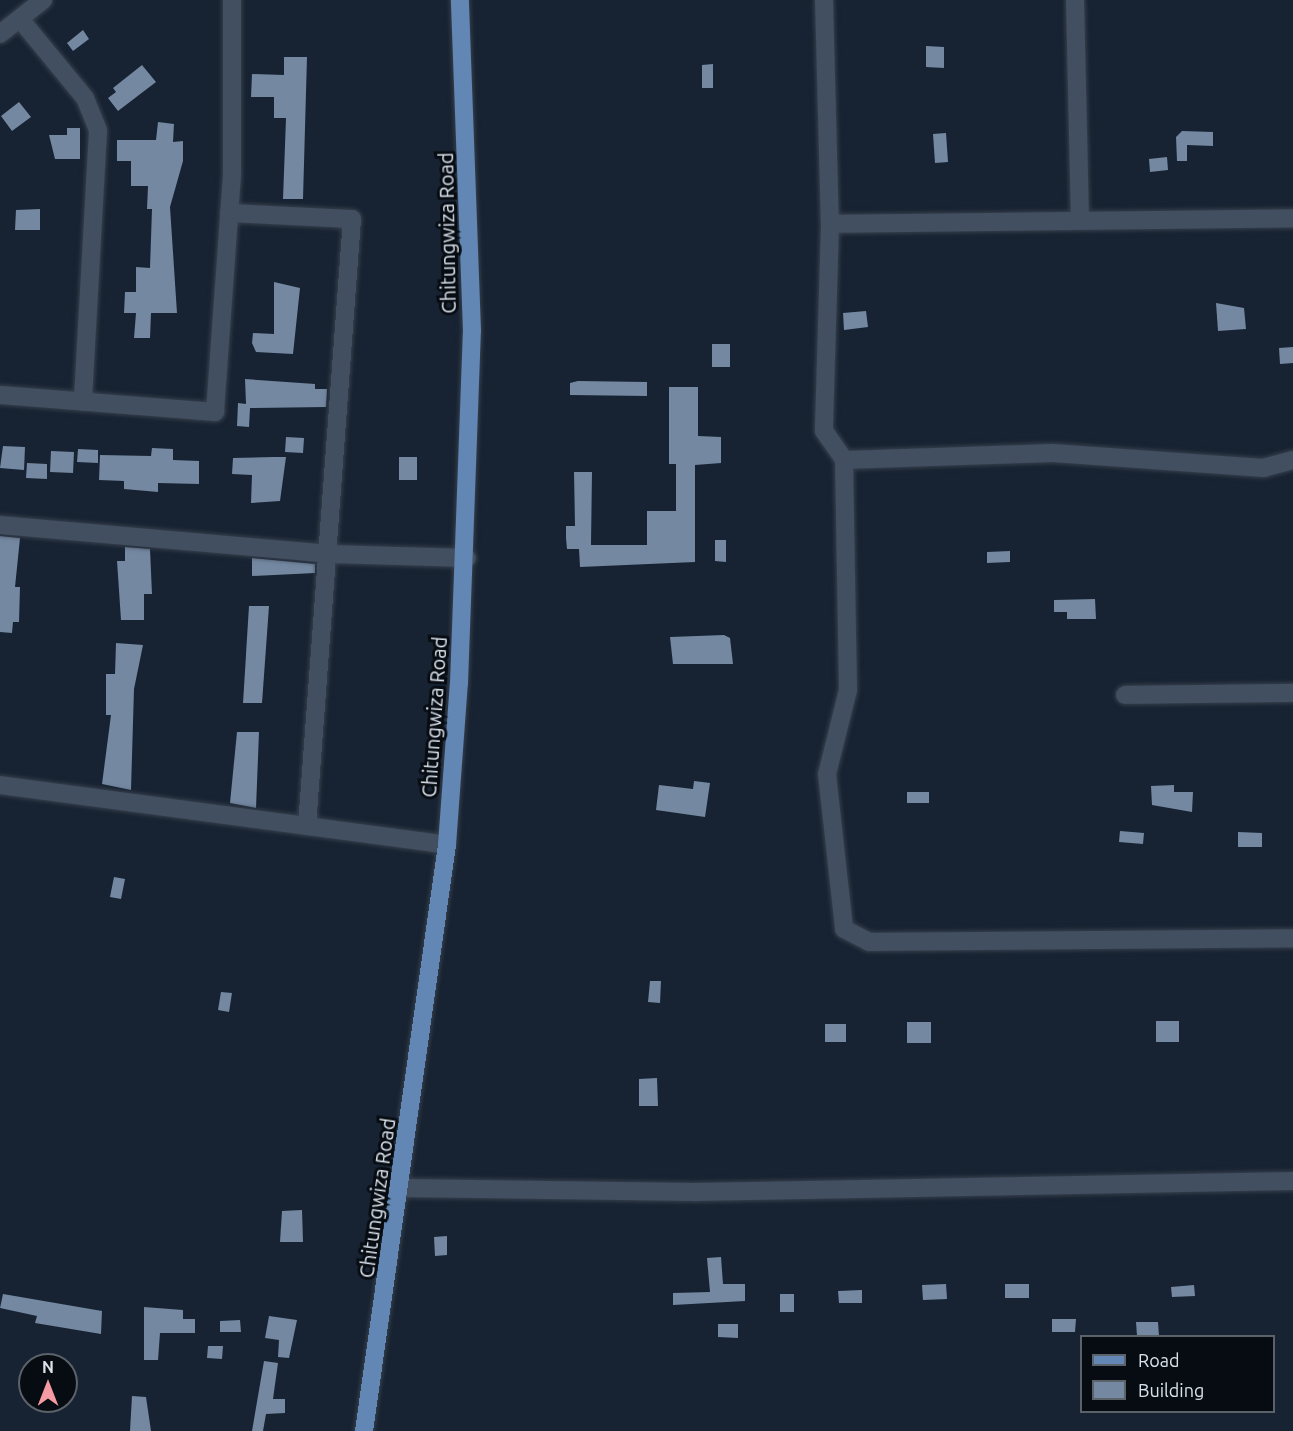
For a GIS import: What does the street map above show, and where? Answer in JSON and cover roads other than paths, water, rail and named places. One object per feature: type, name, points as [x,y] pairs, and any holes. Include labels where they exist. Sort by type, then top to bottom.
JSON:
[{"type":"main road","name":"Chitungwiza Road","points":[[364,1431],[401,1188],[447,845],[467,558],[472,331],[460,0]]},
{"type":"street","points":[[0,34],[43,0]]},
{"type":"street","points":[[0,395],[215,412],[229,213],[232,0]]},
{"type":"street","points":[[824,0],[830,224],[824,432],[844,460],[848,690],[827,774],[844,929],[869,942],[1293,938]]},
{"type":"street","points":[[1075,0],[1080,216]]},
{"type":"street","points":[[20,19],[85,99],[98,131],[83,402]]},
{"type":"street","points":[[229,213],[352,219],[330,554],[307,826]]},
{"type":"street","points":[[830,224],[1080,216],[1293,218]]},
{"type":"street","points":[[844,460],[1053,453],[1263,468],[1293,460]]},
{"type":"street","points":[[0,525],[330,554],[467,558]]},
{"type":"street","points":[[1125,695],[1293,693]]},
{"type":"street","points":[[0,785],[447,845]]},
{"type":"street","points":[[401,1188],[695,1192],[1293,1181]]}]
